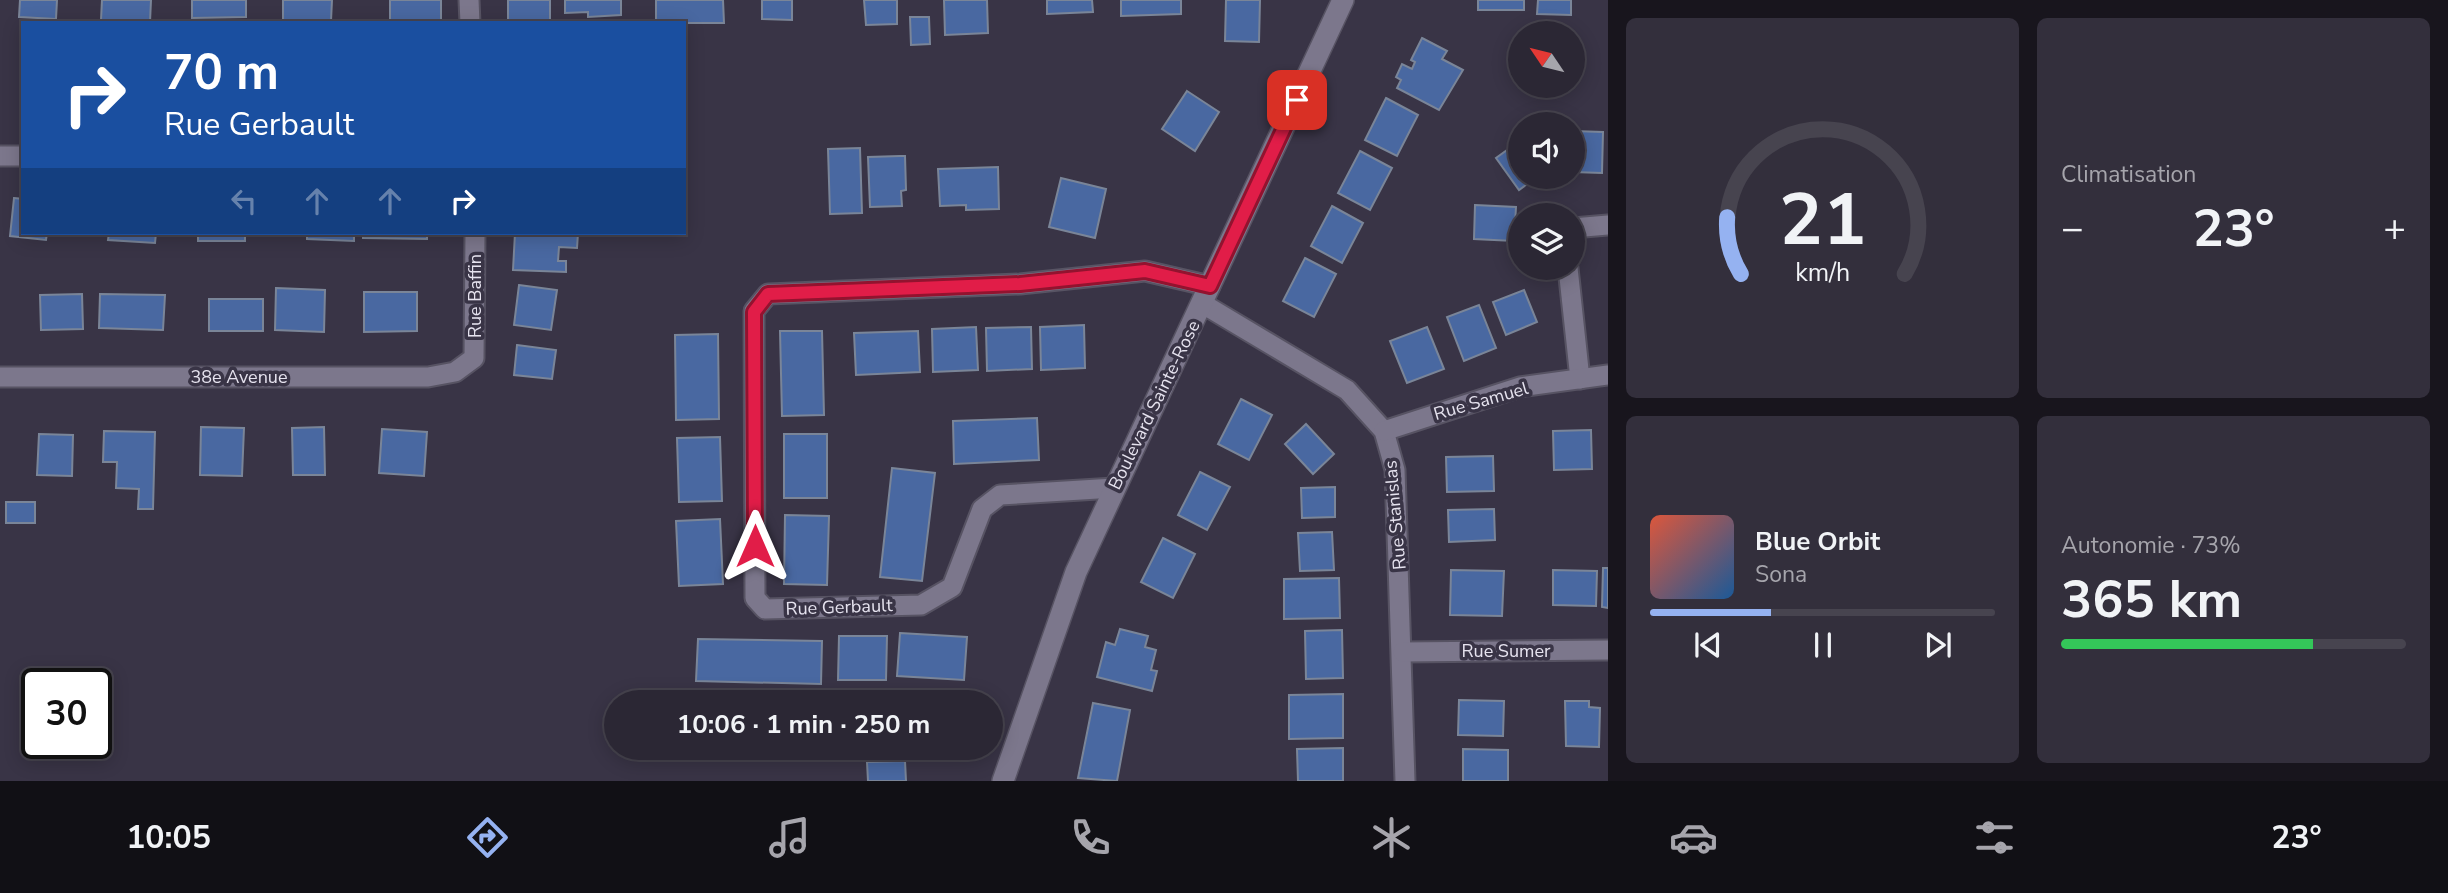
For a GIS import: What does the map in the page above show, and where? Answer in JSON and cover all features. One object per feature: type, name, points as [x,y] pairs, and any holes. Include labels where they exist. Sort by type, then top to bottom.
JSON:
[{"type":"street","points":[[469,0],[470,21]]},
{"type":"street","name":"Boulevard Sainte-Rose","points":[[1003,781],[1076,572],[1343,0]]},
{"type":"street","points":[[0,156],[21,156]]},
{"type":"street","points":[[1585,227],[1608,225]]},
{"type":"street","name":"Rue Baffin","points":[[474,358],[475,235]]},
{"type":"street","name":"Rue Gerbault","points":[[1114,488],[1000,495],[982,509],[953,587],[921,605],[765,609],[755,598],[754,312],[768,294],[1020,284],[1145,271],[1206,295]]},
{"type":"street","points":[[1569,280],[1580,379]]},
{"type":"street","name":"Rue Stanislas","points":[[1206,295],[1347,390],[1384,431],[1395,470],[1403,652],[1405,781]]},
{"type":"street","name":"38e Avenue","points":[[0,377],[428,377],[455,372],[474,358]]},
{"type":"street","name":"Rue Samuel","points":[[1384,431],[1520,387],[1608,375]]},
{"type":"street","name":"Rue Sumer","points":[[1403,652],[1608,650]]},
{"type":"building","points":[[20,0],[57,0],[56,19],[19,17]]},
{"type":"building","points":[[102,0],[151,0],[150,21],[101,20]]},
{"type":"building","points":[[192,0],[246,0],[246,17],[192,18]]},
{"type":"building","points":[[283,0],[332,0],[331,21],[283,20]]},
{"type":"building","points":[[390,0],[441,0],[441,21],[390,21]]},
{"type":"building","points":[[508,0],[550,0],[550,21],[508,21]]},
{"type":"building","points":[[565,0],[621,0],[621,15],[588,17],[588,12],[565,13]]},
{"type":"building","points":[[656,0],[723,0],[724,23],[656,21]]},
{"type":"building","points":[[762,0],[792,0],[792,20],[762,19]]},
{"type":"building","points":[[864,0],[897,0],[897,24],[866,25]]},
{"type":"building","points":[[944,0],[987,0],[988,33],[945,35]]},
{"type":"building","points":[[1047,0],[1092,0],[1093,12],[1047,14]]},
{"type":"building","points":[[1121,0],[1181,0],[1181,14],[1121,16]]},
{"type":"building","points":[[1226,0],[1260,0],[1259,42],[1225,41]]},
{"type":"building","points":[[1478,0],[1524,0],[1524,10],[1478,10]]},
{"type":"building","points":[[1538,0],[1571,0],[1571,15],[1537,14]]},
{"type":"building","points":[[910,17],[929,17],[930,44],[911,45]]},
{"type":"building","points":[[1422,38],[1447,51],[1442,59],[1463,70],[1439,110],[1397,88],[1401,80],[1396,77],[1402,64],[1412,69],[1415,62],[1411,60]]},
{"type":"building","points":[[1187,91],[1219,112],[1195,151],[1162,129]]},
{"type":"building","points":[[1386,98],[1418,115],[1397,156],[1365,140]]},
{"type":"building","points":[[1585,131],[1603,132],[1602,173],[1585,172]]},
{"type":"building","points":[[860,148],[862,213],[830,214],[828,149]]},
{"type":"building","points":[[1508,149],[1508,175],[1496,158]]},
{"type":"building","points":[[1360,151],[1392,168],[1370,210],[1338,193]]},
{"type":"building","points":[[905,156],[906,190],[901,191],[902,206],[870,207],[868,157]]},
{"type":"building","points":[[998,167],[999,209],[966,210],[966,205],[940,206],[938,169]]},
{"type":"building","points":[[1061,178],[1106,189],[1095,238],[1049,227]]},
{"type":"building","points":[[14,198],[21,199],[21,235],[47,235],[46,240],[10,236]]},
{"type":"building","points":[[1475,205],[1508,207],[1508,241],[1474,239]]},
{"type":"building","points":[[1332,206],[1363,223],[1342,263],[1311,246]]},
{"type":"building","points":[[109,235],[156,235],[155,243],[108,240]]},
{"type":"building","points":[[198,235],[245,235],[245,241],[198,241]]},
{"type":"building","points":[[307,235],[354,235],[354,241],[307,239]]},
{"type":"building","points":[[363,235],[427,235],[427,239],[363,238]]},
{"type":"building","points":[[515,235],[578,235],[577,248],[559,247],[558,261],[566,261],[566,272],[513,270]]},
{"type":"building","points":[[1305,258],[1336,274],[1314,317],[1283,301]]},
{"type":"building","points":[[519,285],[557,290],[551,330],[514,325]]},
{"type":"building","points":[[276,288],[325,290],[324,332],[275,330]]},
{"type":"building","points":[[1524,290],[1537,322],[1506,335],[1493,302]]},
{"type":"building","points":[[364,292],[417,292],[417,331],[364,332]]},
{"type":"building","points":[[82,294],[83,329],[41,330],[40,295]]},
{"type":"building","points":[[100,294],[165,295],[163,330],[99,328]]},
{"type":"building","points":[[209,299],[263,299],[263,331],[209,331]]},
{"type":"building","points":[[1479,305],[1496,348],[1464,361],[1447,317]]},
{"type":"building","points":[[1084,325],[1085,368],[1041,370],[1040,327]]},
{"type":"building","points":[[976,327],[978,370],[933,372],[932,329]]},
{"type":"building","points":[[1031,327],[1032,369],[987,371],[986,328]]},
{"type":"building","points":[[1427,327],[1444,369],[1407,383],[1390,341]]},
{"type":"building","points":[[780,331],[822,331],[824,415],[782,416]]},
{"type":"building","points":[[918,331],[920,372],[856,375],[854,333]]},
{"type":"building","points":[[718,334],[719,419],[676,420],[675,335]]},
{"type":"building","points":[[517,345],[556,350],[552,379],[514,375]]},
{"type":"building","points":[[1241,399],[1272,415],[1249,460],[1218,444]]},
{"type":"building","points":[[1037,418],[1039,460],[954,464],[953,421]]},
{"type":"building","points":[[1306,424],[1334,454],[1313,474],[1285,444]]},
{"type":"building","points":[[201,427],[244,428],[242,476],[200,475]]},
{"type":"building","points":[[324,427],[325,475],[293,475],[292,428]]},
{"type":"building","points":[[382,429],[427,432],[424,476],[379,473]]},
{"type":"building","points":[[1591,430],[1592,469],[1554,470],[1553,431]]},
{"type":"building","points":[[104,431],[155,432],[153,509],[138,509],[139,489],[116,488],[117,462],[103,462]]},
{"type":"building","points":[[39,434],[73,435],[72,476],[37,475]]},
{"type":"building","points":[[784,434],[827,434],[827,498],[784,498]]},
{"type":"building","points":[[720,437],[722,501],[679,502],[677,438]]},
{"type":"building","points":[[1493,456],[1494,491],[1447,492],[1446,457]]},
{"type":"building","points":[[892,468],[935,473],[922,581],[880,577]]},
{"type":"building","points":[[1200,472],[1230,487],[1207,530],[1178,515]]},
{"type":"building","points":[[1335,487],[1335,517],[1302,518],[1301,488]]},
{"type":"building","points":[[6,502],[35,502],[35,523],[6,523]]},
{"type":"building","points":[[1494,509],[1495,540],[1449,542],[1448,510]]},
{"type":"building","points":[[785,515],[829,516],[827,585],[784,584]]},
{"type":"building","points":[[720,519],[723,584],[679,586],[676,521]]},
{"type":"building","points":[[1332,532],[1334,570],[1300,571],[1298,533]]},
{"type":"building","points":[[1163,538],[1195,554],[1173,598],[1141,582]]},
{"type":"building","points":[[1603,568],[1608,568],[1608,608],[1602,607]]},
{"type":"building","points":[[1451,570],[1504,571],[1502,616],[1450,615]]},
{"type":"building","points":[[1553,570],[1597,571],[1596,606],[1553,605]]},
{"type":"building","points":[[1339,578],[1340,618],[1284,619],[1284,579]]},
{"type":"building","points":[[1120,629],[1148,636],[1145,647],[1156,650],[1151,670],[1157,671],[1152,691],[1097,677],[1106,642],[1115,645]]},
{"type":"building","points":[[1342,630],[1343,678],[1306,679],[1305,631]]},
{"type":"building","points":[[900,633],[967,637],[964,680],[897,676]]},
{"type":"building","points":[[839,636],[887,636],[886,680],[838,680]]},
{"type":"building","points":[[698,639],[822,641],[821,684],[696,681]]},
{"type":"building","points":[[1343,694],[1343,738],[1289,739],[1289,695]]},
{"type":"building","points":[[1459,700],[1504,701],[1503,736],[1458,735]]},
{"type":"building","points":[[1565,701],[1589,701],[1589,707],[1600,708],[1599,747],[1566,746]]},
{"type":"building","points":[[1093,703],[1130,710],[1117,781],[1078,778]]},
{"type":"building","points":[[1343,748],[1343,781],[1298,781],[1297,749]]},
{"type":"building","points":[[1463,749],[1508,750],[1508,781],[1463,781]]},
{"type":"building","points":[[905,761],[906,781],[868,781],[867,762]]},
{"type":"route","points":[[755,546],[754,312],[768,294],[1020,284],[1145,271],[1210,286],[1297,100]]}]
